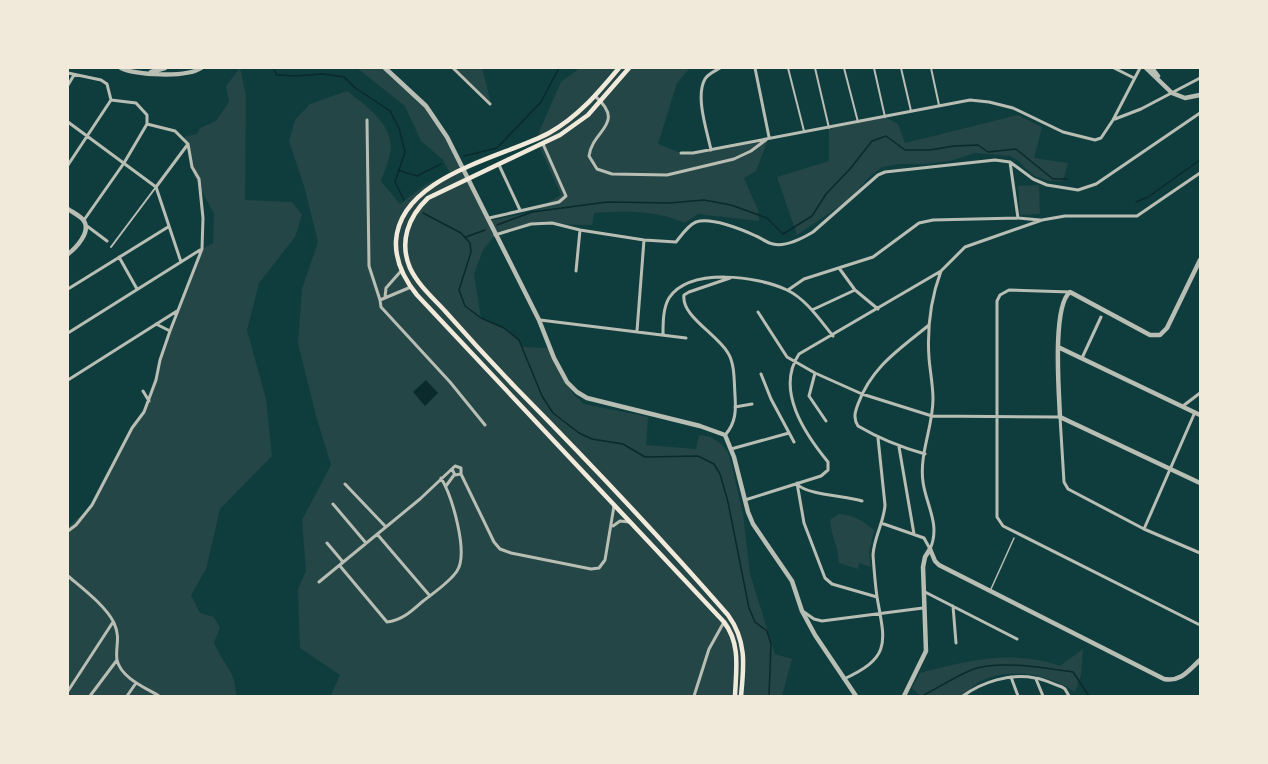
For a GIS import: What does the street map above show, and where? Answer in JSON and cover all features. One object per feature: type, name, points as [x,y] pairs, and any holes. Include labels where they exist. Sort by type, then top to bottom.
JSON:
[{"type":"main road","points":[[619,68],[595,96],[570,119],[550,132],[464,169],[423,192],[406,210],[398,228],[396,238],[398,262],[411,287],[724,622],[736,646],[735,696]]},
{"type":"main road","points":[[629,68],[601,101],[576,124],[543,144],[468,177],[428,198],[411,218],[405,245],[411,270],[424,288],[619,494],[728,615],[739,632],[743,646],[741,696]]},
{"type":"street","points":[[121,68],[166,74],[186,73],[201,68]]},
{"type":"street","points":[[148,72],[165,68]]},
{"type":"street","points":[[386,68],[433,115],[464,169],[567,382],[587,398],[700,426],[725,435],[753,524],[792,581],[802,611],[815,635],[856,696]]},
{"type":"street","points":[[453,68],[490,104]]},
{"type":"street","points":[[711,150],[701,103],[702,85],[706,77],[720,68]]},
{"type":"street","points":[[755,68],[769,137]]},
{"type":"street","points":[[788,68],[804,131]]},
{"type":"street","points":[[815,68],[829,128]]},
{"type":"street","points":[[844,68],[858,122]]},
{"type":"street","points":[[874,68],[885,117]]},
{"type":"street","points":[[901,68],[911,111]]},
{"type":"street","points":[[930,68],[939,105]]},
{"type":"street","points":[[1114,68],[1134,78]]},
{"type":"street","points":[[681,153],[711,150],[970,100],[1013,108],[1063,132],[1095,140],[1101,138],[1113,120],[1140,68]]},
{"type":"street","points":[[1146,68],[1172,93],[1185,98],[1200,95]]},
{"type":"street","points":[[1152,68],[1163,84]]},
{"type":"street","points":[[68,73],[101,80],[107,84],[111,100],[68,165]]},
{"type":"street","points":[[68,85],[74,75]]},
{"type":"street","points":[[1113,120],[1200,78]]},
{"type":"street","points":[[595,96],[608,110],[609,117],[604,131],[593,145],[590,156],[597,169],[612,174],[654,176],[686,172],[734,159],[752,151],[769,137]]},
{"type":"street","points":[[68,254],[82,238],[84,222],[147,124],[147,115],[136,103],[111,100]]},
{"type":"street","points":[[495,235],[531,224],[552,223],[644,240],[676,242],[691,225],[705,222],[734,227],[773,244],[783,243],[802,238],[813,232],[878,175],[885,172],[995,160],[1010,162],[1047,186],[1078,190],[1095,184],[1200,113]]},
{"type":"street","points":[[367,120],[369,266],[381,307],[486,424]]},
{"type":"street","points":[[68,122],[156,187],[181,262]]},
{"type":"street","points":[[68,531],[92,505],[132,428],[144,412],[170,331],[202,249],[203,218],[199,179],[192,167],[188,144],[175,131],[147,124]]},
{"type":"street","points":[[111,247],[188,144]]},
{"type":"street","points":[[487,218],[559,202],[566,196],[543,144]]},
{"type":"street","points":[[1010,162],[1018,218]]},
{"type":"street","points":[[498,163],[520,211]]},
{"type":"street","points":[[745,500],[825,474],[828,470],[828,462],[814,446],[796,411],[790,382],[794,362],[799,354],[941,271],[965,247],[1042,220],[1065,216],[1137,216],[1200,173]]},
{"type":"street","points":[[68,209],[107,241]]},
{"type":"street","points":[[788,290],[804,279],[873,256],[919,223],[933,220],[1018,218],[1042,220]]},
{"type":"street","points":[[68,289],[169,227]]},
{"type":"street","points":[[576,271],[580,230]]},
{"type":"street","points":[[637,332],[644,240]]},
{"type":"street","points":[[68,333],[202,249]]},
{"type":"street","points":[[119,257],[138,290]]},
{"type":"street","points":[[1200,260],[1167,328],[1158,336],[1150,335],[1070,292],[1009,290],[1000,295],[996,305],[996,509],[1000,522],[1003,526],[1200,625]]},
{"type":"street","points":[[839,268],[855,290],[878,309]]},
{"type":"street","points":[[384,297],[386,288],[401,271]]},
{"type":"street","points":[[904,696],[926,651],[923,562],[930,549],[935,528],[923,481],[933,399],[929,355],[930,324],[935,288],[941,271]]},
{"type":"street","points":[[725,435],[734,422],[734,378],[731,359],[717,338],[689,314],[684,296],[689,292],[735,276]]},
{"type":"street","points":[[663,334],[665,308],[668,299],[676,290],[700,279],[735,276],[788,290],[812,310],[833,336]]},
{"type":"street","points":[[380,300],[411,287]]},
{"type":"street","points":[[812,310],[855,290]]},
{"type":"street","points":[[1070,292],[1063,300],[1058,347],[1065,486],[1144,529],[1200,553]]},
{"type":"street","points":[[68,381],[178,310]]},
{"type":"street","points":[[758,312],[787,357],[815,373],[862,394],[932,416],[1060,417],[1200,483]]},
{"type":"street","points":[[1082,358],[1101,317]]},
{"type":"street","points":[[538,320],[687,338]]},
{"type":"street","points":[[156,324],[170,331]]},
{"type":"street","points":[[925,454],[878,438],[858,426],[855,415],[862,394],[879,367],[930,324]]},
{"type":"street","points":[[1058,347],[1200,415]]},
{"type":"street","points":[[815,373],[809,396],[826,421]]},
{"type":"street","points":[[761,374],[771,399],[794,442]]},
{"type":"street","points":[[143,391],[149,401]]},
{"type":"street","points":[[1183,406],[1200,393]]},
{"type":"street","points":[[735,407],[752,404]]},
{"type":"street","points":[[1144,529],[1195,412]]},
{"type":"street","points":[[731,449],[789,433]]},
{"type":"street","points":[[844,679],[862,671],[874,661],[884,643],[873,555],[873,544],[885,505],[878,438]]},
{"type":"street","points":[[899,447],[914,534]]},
{"type":"street","points":[[319,582],[420,499],[455,466],[460,467],[460,474],[494,543],[500,549],[511,553],[591,569],[599,568],[605,560],[615,504]]},
{"type":"street","points":[[452,469],[455,475]]},
{"type":"street","points":[[446,486],[455,475],[460,474]]},
{"type":"street","points":[[327,543],[387,622],[407,615],[457,571],[462,555],[446,486],[441,478]]},
{"type":"street","points":[[797,483],[808,492],[862,501]]},
{"type":"street","points":[[797,483],[804,523],[825,578],[832,584],[877,597]]},
{"type":"street","points":[[345,484],[386,526]]},
{"type":"street","points":[[333,504],[366,543]]},
{"type":"street","points":[[612,527],[620,522],[630,522]]},
{"type":"street","points":[[881,523],[924,538],[939,565],[1164,679],[1173,681],[1179,679],[1200,660]]},
{"type":"street","points":[[377,534],[430,596]]},
{"type":"street","points":[[68,576],[93,598],[113,622],[119,642],[117,660],[90,696]]},
{"type":"street","points":[[923,591],[1017,639]]},
{"type":"street","points":[[953,606],[956,643]]},
{"type":"street","points":[[802,611],[822,621],[923,608]]},
{"type":"street","points":[[68,691],[113,622]]},
{"type":"street","points":[[694,696],[712,641],[724,622]]},
{"type":"street","points":[[117,660],[122,670],[136,683],[159,696]]},
{"type":"street","points":[[1011,677],[1018,696]]},
{"type":"street","points":[[963,696],[984,684],[1011,677],[1036,678],[1065,689],[1068,696]]},
{"type":"street","points":[[1036,678],[1043,696]]},
{"type":"street","points":[[127,696],[136,683]]},
{"type":"lane","points":[[990,591],[1014,538]]},
{"type":"shaded area","points":[[240,68],[246,95],[245,200],[292,202],[302,215],[295,237],[259,283],[247,330],[266,399],[272,456],[220,509],[206,569],[191,595],[200,613],[214,617],[220,628],[214,642],[234,680],[236,696],[68,696],[68,527],[88,509],[132,428],[144,412],[160,360],[202,249],[213,243],[214,214],[194,176],[184,137],[197,134],[200,128],[216,121],[229,102],[226,86]]},
{"type":"shaded area","points":[[357,68],[385,68],[433,115],[489,221],[532,212],[561,195],[536,139],[561,82],[580,68],[690,68],[677,83],[658,144],[681,153],[693,153],[769,137],[756,171],[744,178],[758,210],[759,221],[698,214],[685,223],[640,212],[618,212],[594,213],[592,225],[531,224],[495,235],[483,250],[474,274],[481,318],[510,333],[520,341],[523,347],[548,348],[574,395],[584,404],[648,417],[646,445],[696,449],[699,435],[711,437],[728,452],[743,514],[750,574],[775,654],[792,659],[782,696],[328,696],[331,695],[340,675],[300,648],[298,589],[306,571],[302,520],[331,465],[298,343],[302,289],[318,242],[304,186],[289,141],[295,120],[310,104],[347,91],[378,118],[388,134],[391,144],[390,154],[381,181],[400,204],[425,185],[450,173],[443,160],[421,141],[405,106]]},
{"type":"shaded area","points":[[453,68],[482,68],[491,103]]},
{"type":"shaded area","points":[[1018,115],[1042,127],[1034,158],[1068,163],[1063,181],[1049,181],[1035,176],[1010,156],[975,153],[950,161],[882,167],[869,177],[850,199],[797,235],[777,177],[829,161],[829,128],[885,117],[898,124],[905,143]]},
{"type":"shaded area","points":[[1039,185],[1040,214],[1020,215],[1018,186]]},
{"type":"shaded area","points":[[426,380],[438,393],[425,406],[413,392]]},
{"type":"shaded area","points":[[839,514],[858,519],[874,530],[869,552],[871,567],[859,563],[858,569],[839,563],[830,520]]},
{"type":"shaded area","points":[[1083,649],[1081,675],[1075,692],[1053,681],[1030,674],[1005,674],[993,677],[975,684],[965,694],[954,697],[921,696],[912,688],[920,673],[955,664],[990,659],[1025,658],[1060,666]]},
{"type":"waterway","points":[[273,68],[277,75],[323,74],[344,77],[354,87],[390,111],[399,128],[405,152],[395,182],[404,200]]},
{"type":"waterway","points":[[464,156],[497,148],[541,102],[559,68]]},
{"type":"waterway","points":[[497,225],[532,212],[607,202],[669,203],[704,200],[731,205],[767,218],[783,234],[812,216],[826,194],[872,141],[886,136],[905,150],[978,145],[988,152],[1016,149],[1053,179],[1067,179]]},
{"type":"waterway","points":[[1136,202],[1148,197],[1200,160]]},
{"type":"waterway","points":[[398,170],[417,176],[441,164]]},
{"type":"waterway","points":[[423,213],[461,233],[470,243],[471,252],[459,290],[465,306],[481,318],[504,328],[519,340],[542,396],[553,413],[579,433],[592,439],[623,444],[645,457],[698,456],[714,464],[720,474],[728,502],[749,608],[755,622],[767,631],[771,644],[769,696]]},
{"type":"waterway","points":[[466,237],[485,230]]},
{"type":"waterway","points":[[925,696],[974,669],[996,665],[1073,672],[1089,696]]}]
